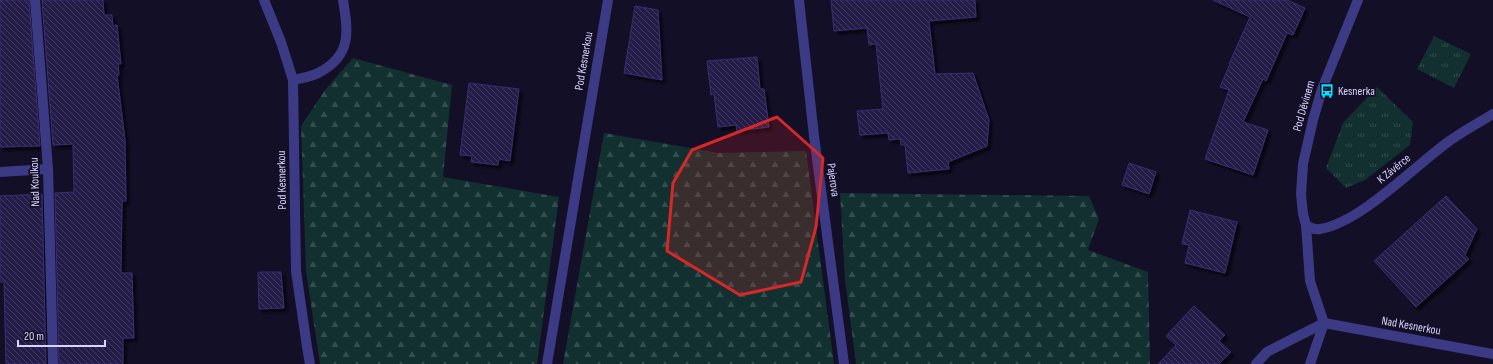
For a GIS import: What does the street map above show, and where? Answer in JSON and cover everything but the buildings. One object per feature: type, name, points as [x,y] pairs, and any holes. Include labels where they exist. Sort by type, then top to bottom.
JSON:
[{"type":"street","name":"Nad Koulkou","points":[[35,0],[48,169],[53,364]]},
{"type":"street","name":"Pod Kesnerkou","points":[[264,0],[282,42],[293,80],[296,271],[310,364]]},
{"type":"street","points":[[293,80],[319,73],[337,60],[346,43],[347,25],[343,0]]},
{"type":"street","name":"Pod Kesnerkou","points":[[547,364],[608,0]]},
{"type":"street","name":"Pajerova","points":[[799,0],[814,136],[844,364]]},
{"type":"street","name":"Pod Děvínem","points":[[1324,323],[1310,281],[1306,225],[1303,214],[1301,194],[1303,164],[1322,89],[1358,0]]},
{"type":"street","name":"K Závěrce","points":[[1306,225],[1312,229],[1319,229],[1335,225],[1351,217],[1368,206],[1445,144],[1493,114]]},
{"type":"street","points":[[0,172],[48,169]]},
{"type":"street","points":[[1256,364],[1267,352],[1324,323]]},
{"type":"street","points":[[1310,364],[1324,323]]},
{"type":"street","name":"Nad Kesnerkou","points":[[1324,323],[1493,354]]},
{"type":"highlighted area","points":[[777,117],[823,158],[816,227],[801,282],[740,295],[667,251],[673,183],[692,150]]},
{"type":"green space","points":[[1434,36],[1471,54],[1454,88],[1417,69]]},
{"type":"green space","points":[[353,58],[452,85],[443,177],[559,197],[537,364],[320,364],[306,271],[301,126],[325,90]]},
{"type":"green space","points":[[1377,87],[1413,122],[1410,145],[1365,180],[1346,188],[1326,168],[1343,123]]},
{"type":"green space","points":[[604,133],[719,153],[806,151],[834,364],[563,364]]},
{"type":"green space","points":[[840,193],[1089,196],[1099,219],[1088,250],[1148,272],[1150,364],[856,364],[845,280]]},
{"type":"place","name":"Kesnerka","points":[[1327,91]]}]
